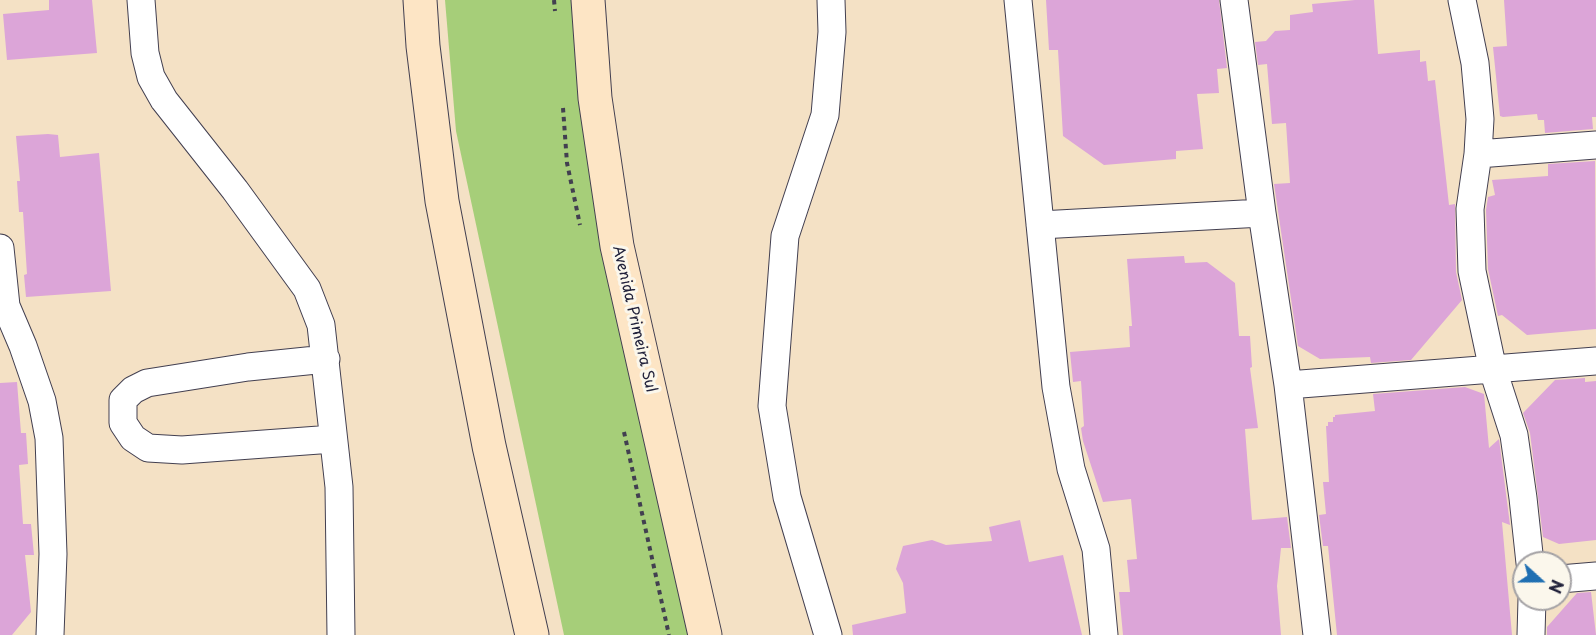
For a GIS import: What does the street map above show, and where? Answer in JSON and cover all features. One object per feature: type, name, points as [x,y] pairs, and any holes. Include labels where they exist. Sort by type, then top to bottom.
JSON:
[{"type":"main road","points":[[420,0],[442,201],[489,446],[532,635]]},
{"type":"main road","name":"Avenida Primeira Sul","points":[[588,0],[595,98],[617,246],[705,635]]},
{"type":"street","points":[[141,0],[145,53],[151,77],[164,100],[235,190],[307,289],[321,325],[339,487],[341,635]]},
{"type":"street","points":[[828,635],[787,497],[772,406],[785,236],[825,115],[832,32],[831,0]]},
{"type":"street","points":[[1018,0],[1056,387],[1071,469],[1096,549],[1104,635]]},
{"type":"street","points":[[1462,0],[1475,63],[1480,119],[1478,154],[1470,210],[1472,271],[1493,370],[1514,435],[1529,551]]},
{"type":"street","points":[[1241,1],[1262,213],[1288,385],[1317,635]]},
{"type":"street","points":[[1478,154],[1596,145]]},
{"type":"street","points":[[1040,225],[1262,213]]},
{"type":"street","points":[[0,248],[6,306],[42,401],[49,438],[52,554],[50,635]]},
{"type":"street","points":[[326,359],[248,367],[147,383],[134,390],[123,400],[123,423],[133,438],[148,448],[182,450],[333,438]]},
{"type":"street","points":[[1288,385],[1596,361]]},
{"type":"street","points":[[1572,578],[1596,576]]},
{"type":"street","points":[[1531,635],[1532,611]]},
{"type":"green space","points":[[445,0],[577,0],[696,635],[564,635],[456,131]]},
{"type":"building","points":[[49,0],[92,0],[97,53],[7,60],[3,14],[49,10]]},
{"type":"building","points":[[1046,0],[1219,0],[1227,68],[1217,69],[1219,93],[1197,94],[1203,149],[1176,151],[1176,159],[1104,165],[1063,136],[1058,50],[1049,50]]},
{"type":"building","points":[[1374,0],[1378,54],[1420,50],[1420,62],[1426,61],[1428,81],[1435,80],[1449,205],[1455,204],[1456,272],[1462,300],[1411,360],[1371,363],[1370,357],[1320,359],[1298,346],[1274,184],[1290,183],[1286,123],[1272,124],[1267,64],[1258,65],[1255,42],[1266,41],[1275,31],[1290,30],[1290,15],[1313,12],[1312,4]]},
{"type":"building","points":[[1504,0],[1596,0],[1596,117],[1592,117],[1593,129],[1545,133],[1544,120],[1538,120],[1537,114],[1500,116],[1493,47],[1507,46]]},
{"type":"building","points":[[58,135],[60,157],[99,153],[111,291],[26,297],[24,275],[27,274],[23,212],[19,212],[17,181],[20,181],[16,136]]},
{"type":"building","points":[[1595,161],[1596,329],[1527,335],[1502,315],[1498,316],[1488,269],[1486,210],[1488,197],[1495,195],[1492,180],[1548,176],[1548,164]]},
{"type":"building","points":[[1184,256],[1185,263],[1207,262],[1235,283],[1239,336],[1250,336],[1252,367],[1250,368],[1258,428],[1245,429],[1252,520],[1287,517],[1291,548],[1281,548],[1277,586],[1281,635],[1123,635],[1119,592],[1130,592],[1127,560],[1137,559],[1131,499],[1103,502],[1083,441],[1081,381],[1073,382],[1070,352],[1130,347],[1129,326],[1132,326],[1127,259]]},
{"type":"building","points":[[1585,378],[1585,382],[1596,381],[1596,540],[1559,544],[1543,537],[1530,433],[1523,413],[1555,380]]},
{"type":"building","points":[[17,382],[21,433],[26,433],[28,464],[19,465],[23,524],[31,524],[34,555],[25,555],[31,612],[12,635],[0,635],[0,383]]},
{"type":"building","points":[[1465,387],[1484,394],[1489,448],[1499,439],[1510,525],[1502,522],[1512,635],[1337,635],[1328,546],[1323,546],[1319,515],[1326,514],[1323,482],[1329,482],[1326,426],[1328,422],[1333,422],[1335,415],[1375,411],[1373,394]]},
{"type":"building","points":[[1020,520],[1029,562],[1063,555],[1082,635],[853,635],[852,625],[906,613],[903,583],[896,569],[903,546],[932,540],[946,545],[992,541],[989,527]]},
{"type":"building","points":[[1591,592],[1596,635],[1547,635],[1547,627],[1561,611],[1572,611],[1572,599],[1577,593]]}]
